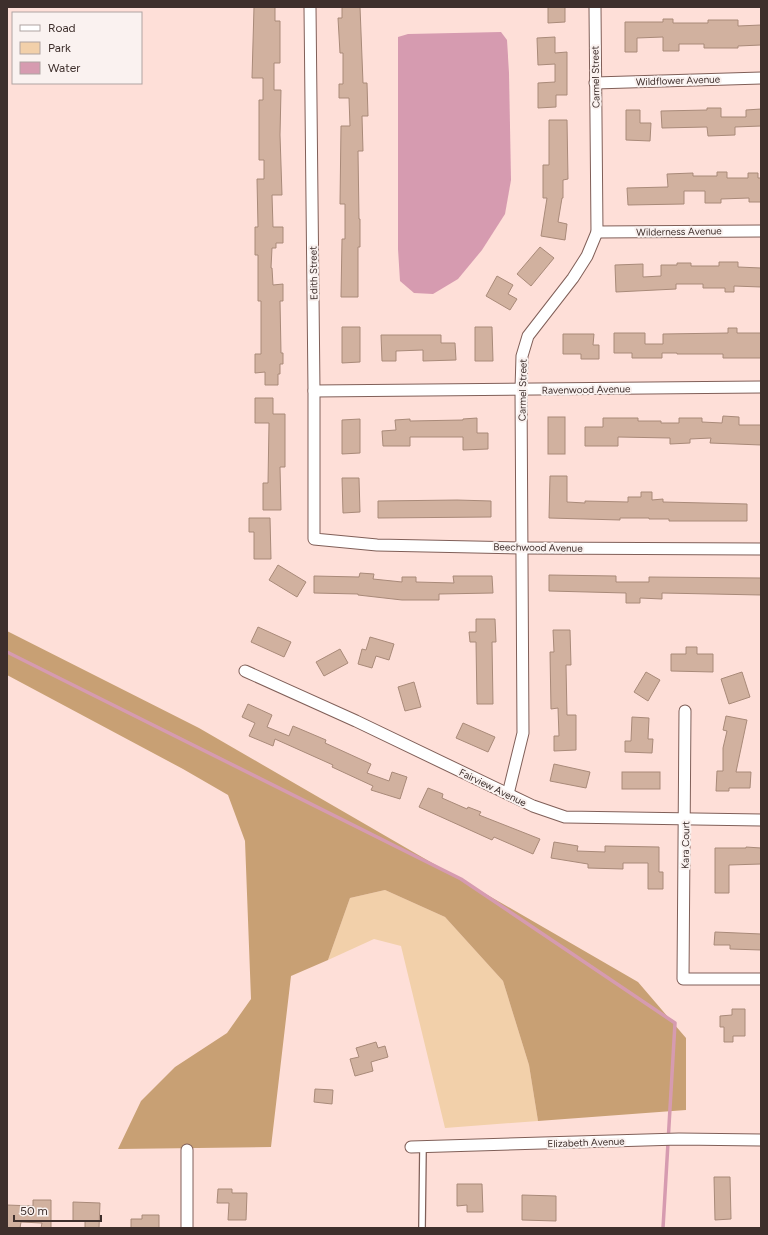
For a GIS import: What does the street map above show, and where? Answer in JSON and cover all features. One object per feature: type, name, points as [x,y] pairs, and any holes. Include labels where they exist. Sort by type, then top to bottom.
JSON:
[{"type":"street","name":"Edith Street","points":[[310,7],[314,538]]},
{"type":"street","name":"Carmel Street","points":[[508,794],[523,733],[522,356],[528,336],[587,256],[597,232],[595,7]]},
{"type":"street","name":"Wildflower Avenue","points":[[595,82],[761,78]]},
{"type":"street","name":"Wilderness Avenue","points":[[597,232],[761,230]]},
{"type":"street","name":"Ravenwood Avenue","points":[[314,390],[761,387]]},
{"type":"street","name":"Beechwood Avenue","points":[[314,538],[377,545],[522,548],[761,549]]},
{"type":"street","name":"Fairview Avenue","points":[[245,671],[356,721],[533,806],[565,817],[761,820]]},
{"type":"street","name":"Kara Court","points":[[685,711],[683,978],[761,979]]},
{"type":"street","name":"Elizabeth Avenue","points":[[411,1147],[658,1140],[761,1140]]},
{"type":"street","points":[[187,1150],[187,1228]]},
{"type":"lane","points":[[422,1228],[423,1147]]},
{"type":"green space","points":[[385,890],[445,917],[503,981],[529,1065],[538,1121],[445,1128],[401,946],[374,939],[328,960],[350,898]]},
{"type":"shaded area","points":[[7,631],[199,728],[638,982],[686,1038],[686,1110],[538,1121],[529,1065],[503,981],[445,917],[385,890],[350,898],[328,960],[291,976],[271,1147],[118,1149],[141,1101],[175,1067],[227,1033],[251,999],[245,841],[228,795],[183,769],[7,675]]},
{"type":"water","points":[[501,32],[507,40],[509,73],[511,180],[505,214],[482,250],[458,279],[433,294],[414,293],[400,281],[398,249],[398,37],[408,34]]},
{"type":"building","points":[[254,7],[275,7],[275,21],[280,21],[280,63],[274,63],[274,90],[281,90],[280,135],[282,195],[272,195],[273,227],[283,227],[283,243],[276,243],[276,248],[272,248],[271,268],[273,285],[283,284],[283,301],[280,301],[281,353],[283,353],[283,364],[280,364],[278,385],[265,385],[265,372],[255,373],[255,354],[261,354],[261,301],[258,301],[258,255],[255,255],[255,227],[258,227],[257,179],[264,179],[264,160],[259,160],[259,100],[263,100],[263,78],[252,78]]},
{"type":"building","points":[[342,7],[360,7],[363,83],[367,83],[368,116],[362,116],[363,151],[358,151],[360,247],[358,247],[358,297],[341,297],[342,239],[345,239],[345,204],[340,204],[341,126],[350,126],[349,98],[339,98],[339,84],[343,84],[343,53],[340,53],[338,18],[342,18]]},
{"type":"building","points":[[548,7],[565,7],[565,22],[548,23]]},
{"type":"building","points":[[663,19],[673,19],[673,23],[708,23],[708,20],[738,20],[738,26],[761,25],[761,45],[738,46],[738,48],[704,48],[704,44],[679,44],[679,51],[663,51],[663,37],[637,38],[637,52],[625,52],[625,22],[663,22]]},
{"type":"building","points":[[555,37],[555,53],[567,52],[567,95],[556,95],[556,107],[538,108],[538,83],[555,82],[555,64],[538,65],[537,38]]},
{"type":"building","points":[[707,108],[721,108],[721,117],[746,117],[746,110],[761,109],[761,126],[735,127],[735,135],[708,136],[707,127],[662,128],[661,111],[707,110]]},
{"type":"building","points":[[626,110],[640,110],[640,123],[651,123],[650,141],[626,140]]},
{"type":"building","points":[[549,120],[567,120],[568,179],[563,180],[563,198],[558,222],[567,224],[565,240],[541,236],[547,198],[543,198],[543,165],[549,165]]},
{"type":"building","points":[[717,172],[727,172],[727,178],[748,178],[748,173],[758,173],[758,178],[761,178],[761,202],[749,202],[749,198],[721,199],[721,203],[705,203],[705,191],[684,191],[684,204],[628,205],[627,188],[668,187],[667,174],[693,173],[693,176],[717,176]]},
{"type":"building","points":[[540,247],[554,258],[531,286],[517,274]]},
{"type":"building","points":[[719,262],[738,262],[738,267],[761,268],[761,287],[734,286],[734,292],[725,292],[725,288],[703,288],[703,284],[676,284],[676,289],[616,292],[615,265],[643,264],[643,277],[661,276],[661,265],[691,263],[691,266],[719,266]]},
{"type":"building","points":[[497,276],[513,285],[508,294],[517,299],[510,310],[486,296]]},
{"type":"building","points":[[342,327],[360,327],[360,362],[342,363]]},
{"type":"building","points":[[475,327],[492,327],[493,361],[475,361]]},
{"type":"building","points":[[728,328],[737,328],[737,333],[761,333],[761,358],[723,358],[723,354],[662,353],[662,358],[632,358],[632,353],[614,353],[614,333],[645,333],[645,344],[663,344],[663,334],[728,333]]},
{"type":"building","points":[[563,334],[594,334],[593,345],[599,345],[599,359],[581,359],[581,354],[563,354]]},
{"type":"building","points":[[381,335],[441,335],[441,343],[455,343],[456,360],[423,361],[423,350],[396,351],[396,361],[382,361]]},
{"type":"building","points":[[255,398],[273,398],[273,414],[285,414],[285,467],[280,467],[281,510],[263,510],[263,483],[268,483],[269,423],[255,423]]},
{"type":"building","points":[[723,416],[739,417],[739,425],[761,425],[761,445],[710,443],[711,438],[690,439],[690,443],[670,444],[670,438],[618,437],[618,446],[585,446],[585,427],[603,427],[603,418],[638,418],[638,421],[679,423],[679,418],[702,418],[702,422],[722,423]]},
{"type":"building","points":[[548,417],[565,417],[565,454],[548,454]]},
{"type":"building","points":[[477,418],[477,433],[488,433],[488,449],[463,450],[463,437],[410,437],[410,446],[383,446],[382,431],[396,430],[395,420],[463,420]]},
{"type":"building","points":[[360,419],[360,453],[342,454],[342,420]]},
{"type":"building","points":[[550,476],[567,476],[567,502],[628,502],[628,497],[641,497],[641,492],[652,492],[652,500],[663,499],[663,502],[747,504],[747,521],[669,521],[669,519],[649,518],[620,518],[620,520],[549,518]]},
{"type":"building","points":[[342,478],[359,478],[360,512],[343,513]]},
{"type":"building","points":[[378,501],[491,501],[491,517],[378,518]]},
{"type":"building","points":[[249,518],[270,518],[271,559],[254,559],[254,532],[249,532]]},
{"type":"building","points":[[278,565],[306,582],[297,597],[269,580]]},
{"type":"building","points":[[360,573],[374,574],[373,579],[402,582],[402,577],[416,577],[416,582],[454,583],[453,576],[492,576],[493,593],[439,594],[439,600],[402,600],[358,594],[314,593],[314,576],[359,577]]},
{"type":"building","points":[[549,575],[616,576],[616,582],[649,582],[649,577],[761,578],[761,595],[662,593],[662,599],[640,598],[640,603],[626,603],[626,593],[549,591]]},
{"type":"building","points":[[476,619],[495,619],[496,642],[492,642],[493,704],[477,704],[476,642],[470,642],[469,632],[476,632]]},
{"type":"building","points":[[258,627],[291,642],[284,657],[251,642]]},
{"type":"building","points":[[553,630],[570,630],[571,665],[566,665],[567,715],[576,715],[576,750],[554,751],[554,736],[559,736],[558,708],[551,709],[550,652],[554,652]]},
{"type":"building","points":[[370,637],[394,644],[389,660],[376,656],[372,668],[358,664],[362,649],[366,650]]},
{"type":"building","points":[[686,647],[697,647],[697,654],[713,654],[713,672],[671,671],[671,654],[686,654]]},
{"type":"building","points":[[340,649],[348,663],[324,676],[316,662]]},
{"type":"building","points":[[646,672],[660,680],[648,701],[634,692]]},
{"type":"building","points":[[742,672],[750,697],[729,704],[721,679]]},
{"type":"building","points":[[414,682],[421,707],[405,711],[398,687]]},
{"type":"building","points":[[248,704],[272,715],[267,727],[289,736],[293,726],[326,740],[325,743],[371,764],[367,773],[389,781],[392,772],[407,777],[400,799],[371,790],[373,786],[332,767],[333,765],[275,739],[273,746],[249,736],[255,723],[242,717]]},
{"type":"building","points":[[726,716],[747,720],[736,772],[751,772],[750,788],[729,788],[729,791],[716,791],[717,771],[723,771],[723,748],[727,731],[723,730]]},
{"type":"building","points":[[632,717],[649,718],[648,739],[653,739],[652,753],[625,752],[625,741],[631,741]]},
{"type":"building","points":[[463,723],[495,737],[488,752],[456,738]]},
{"type":"building","points":[[554,764],[590,772],[586,788],[550,781]]},
{"type":"building","points":[[622,772],[660,772],[660,789],[622,789]]},
{"type":"building","points":[[428,788],[443,794],[442,798],[467,809],[468,807],[481,812],[479,815],[540,839],[533,854],[494,837],[492,840],[419,807]]},
{"type":"building","points":[[554,842],[578,846],[577,851],[605,852],[605,846],[659,847],[659,872],[663,872],[663,889],[648,889],[648,863],[623,863],[623,869],[588,868],[588,864],[551,858]]},
{"type":"building","points":[[715,848],[761,848],[761,864],[729,865],[729,893],[715,893]]},
{"type":"building","points":[[715,932],[761,934],[761,950],[730,949],[730,945],[714,945]]},
{"type":"building","points":[[732,1009],[745,1009],[745,1036],[733,1036],[733,1042],[724,1042],[724,1027],[720,1027],[720,1016],[732,1015]]},
{"type":"building","points":[[376,1042],[378,1048],[385,1046],[388,1057],[371,1062],[373,1071],[355,1076],[350,1059],[359,1057],[356,1048]]},
{"type":"building","points":[[315,1089],[333,1090],[332,1104],[314,1102]]},
{"type":"building","points":[[714,1177],[730,1177],[731,1219],[715,1220]]},
{"type":"building","points":[[457,1184],[482,1184],[483,1212],[467,1212],[467,1205],[457,1206]]},
{"type":"building","points":[[218,1189],[232,1189],[232,1193],[247,1193],[246,1220],[228,1220],[229,1203],[217,1203]]},
{"type":"building","points":[[522,1195],[556,1196],[556,1221],[522,1220]]},
{"type":"building","points":[[33,1200],[51,1200],[51,1228],[41,1228],[42,1223],[21,1222],[20,1228],[7,1228],[7,1205],[33,1206]]},
{"type":"building","points":[[73,1202],[100,1203],[99,1228],[85,1228],[85,1221],[73,1221]]},
{"type":"building","points":[[142,1215],[159,1215],[159,1228],[131,1228],[131,1219],[142,1219]]},
{"type":"waterway","points":[[7,652],[461,879],[675,1023],[663,1228]]}]
